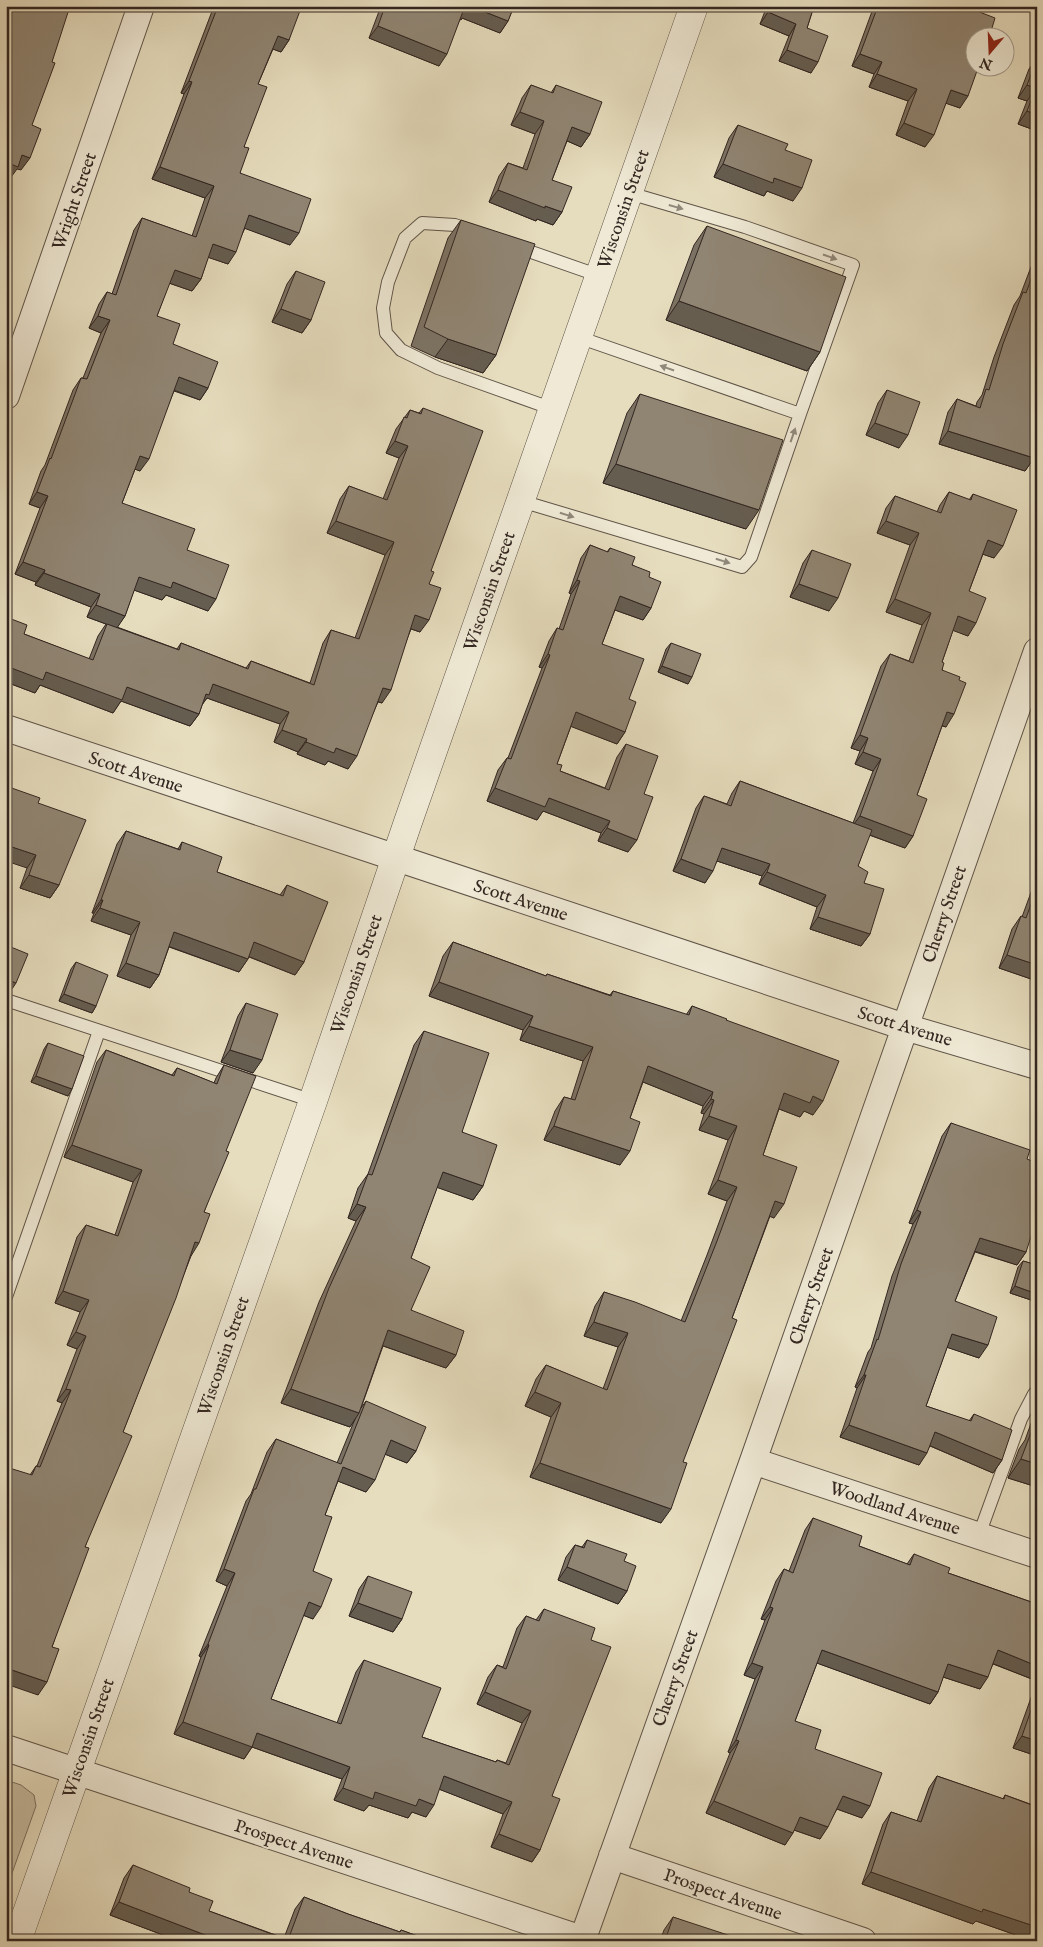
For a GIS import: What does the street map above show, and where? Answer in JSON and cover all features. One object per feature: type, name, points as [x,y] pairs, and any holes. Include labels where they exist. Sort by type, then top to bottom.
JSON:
[{"type":"street","name":"Wright Street","points":[[6,396],[142,6]]},
{"type":"street","name":"Wisconsin Street","points":[[17,1941],[313,1101],[694,6]]},
{"type":"street","name":"Cherry Street","points":[[582,1940],[753,1461],[1037,651]]},
{"type":"street","name":"Scott Avenue","points":[[6,728],[904,1027],[1037,1066]]},
{"type":"street","name":"Woodland Avenue","points":[[753,1461],[1037,1555]]},
{"type":"street","name":"Prospect Avenue","points":[[6,1748],[582,1940]]},
{"type":"street","name":"Prospect Avenue","points":[[612,1856],[863,1941]]},
{"type":"lane","points":[[521,501],[742,567],[751,557],[853,265],[746,227],[629,193]]},
{"type":"lane","points":[[482,235],[455,225],[422,223],[405,238],[388,282],[383,308],[386,332],[400,350],[438,368],[553,409]]},
{"type":"lane","points":[[509,244],[600,276]]},
{"type":"lane","points":[[578,337],[800,414]]},
{"type":"lane","points":[[6,1000],[313,1101]]},
{"type":"lane","points":[[6,1297],[99,1031]]},
{"type":"lane","points":[[978,1536],[1021,1419],[1034,1394],[1037,1393]]},
{"type":"shaded area","points":[[6,1780],[21,1785],[34,1795],[36,1806],[6,1890]]},
{"type":"building","points":[[9,6],[70,6],[52,62],[55,63],[32,125],[41,129],[30,158],[22,155],[18,167],[6,162],[6,14]]},
{"type":"building","points":[[218,6],[296,6],[301,8],[289,40],[278,36],[258,84],[267,87],[244,147],[249,148],[240,173],[311,199],[299,233],[249,215],[236,252],[213,244],[201,279],[175,270],[157,316],[180,324],[173,344],[218,362],[208,388],[179,377],[149,459],[140,456],[122,503],[195,529],[187,550],[229,565],[216,599],[173,582],[171,588],[139,577],[125,616],[96,605],[100,594],[44,573],[45,570],[23,562],[48,496],[37,492],[81,378],[87,379],[110,320],[98,316],[107,292],[116,295],[142,218],[196,237],[214,186],[160,167],[192,82],[189,81]]},
{"type":"building","points":[[385,6],[465,6],[447,54],[378,26]]},
{"type":"building","points":[[470,6],[514,6],[508,21]]},
{"type":"building","points":[[770,6],[814,6],[807,28],[828,36],[818,62],[787,50],[796,24],[768,12]]},
{"type":"building","points":[[878,6],[949,6],[959,10],[961,6],[964,6],[995,18],[992,28],[966,28],[966,78],[974,78],[968,96],[951,90],[934,135],[904,123],[917,89],[877,74],[882,62],[860,54]]},
{"type":"building","points":[[1037,59],[1037,115],[1027,111],[1036,88],[1027,85]]},
{"type":"building","points":[[531,85],[553,93],[556,85],[602,102],[590,134],[572,127],[552,180],[572,187],[562,212],[545,206],[545,208],[498,190],[508,163],[527,170],[544,121],[520,112]]},
{"type":"building","points":[[738,125],[788,144],[785,150],[812,160],[802,188],[774,178],[773,183],[723,164]]},
{"type":"building","points":[[461,220],[535,244],[496,355],[448,339],[424,327]]},
{"type":"building","points":[[707,226],[846,277],[820,352],[679,301]]},
{"type":"building","points":[[1037,263],[1037,450],[1034,458],[948,431],[957,399],[980,408],[986,389],[989,390],[1003,344],[1023,292],[1026,293]]},
{"type":"building","points":[[296,271],[325,282],[311,320],[281,309]]},
{"type":"building","points":[[887,390],[920,402],[908,435],[875,423]]},
{"type":"building","points":[[640,394],[783,440],[759,510],[616,464]]},
{"type":"building","points":[[423,408],[483,431],[431,571],[434,572],[429,584],[441,588],[429,620],[415,615],[391,690],[383,688],[357,756],[336,748],[334,753],[306,742],[307,739],[282,730],[289,712],[213,684],[209,695],[206,694],[199,714],[127,687],[122,700],[46,672],[43,680],[6,666],[6,617],[27,625],[24,634],[93,660],[107,624],[179,650],[181,643],[248,669],[251,661],[314,685],[331,630],[359,639],[394,542],[336,521],[349,486],[387,500],[408,446],[395,441],[404,417],[407,418],[410,410],[421,414]]},
{"type":"building","points":[[949,492],[971,500],[973,494],[1017,510],[1003,546],[988,540],[969,591],[986,598],[976,623],[958,616],[942,662],[944,663],[942,670],[960,677],[959,680],[966,683],[954,714],[947,712],[917,795],[927,799],[913,836],[860,816],[881,759],[863,752],[868,738],[860,735],[890,654],[913,663],[931,613],[895,599],[919,533],[886,521],[895,496],[941,513]]},
{"type":"building","points":[[590,545],[608,552],[610,548],[635,557],[632,565],[650,572],[649,577],[661,582],[651,608],[620,596],[602,644],[644,659],[629,699],[636,702],[625,732],[576,712],[557,764],[562,765],[560,771],[609,790],[626,744],[658,756],[644,794],[653,797],[637,840],[607,828],[610,821],[549,798],[545,807],[495,788],[507,758],[511,759],[550,655],[548,654],[557,628],[563,630],[580,581],[577,580]]},
{"type":"building","points":[[812,550],[851,564],[838,598],[799,584]]},
{"type":"building","points":[[671,643],[701,654],[692,677],[662,666]]},
{"type":"building","points":[[740,781],[872,830],[858,866],[868,872],[864,883],[884,889],[870,934],[818,917],[826,895],[767,872],[770,864],[722,848],[713,871],[681,859],[704,796],[731,806]]},
{"type":"building","points":[[6,786],[40,798],[38,803],[86,820],[59,885],[29,875],[36,855],[6,845]]},
{"type":"building","points":[[126,831],[180,850],[182,842],[222,857],[217,872],[283,896],[287,885],[328,902],[304,962],[254,942],[248,959],[174,932],[159,975],[126,963],[140,922],[100,908],[103,900],[101,900]]},
{"type":"building","points":[[1037,888],[1037,965],[1007,955],[1021,916],[1026,918]]},
{"type":"building","points":[[453,942],[546,976],[547,974],[611,996],[613,991],[689,1015],[692,1006],[839,1061],[823,1101],[813,1096],[810,1103],[784,1093],[763,1155],[797,1167],[784,1204],[775,1201],[732,1318],[737,1320],[683,1462],[687,1463],[671,1509],[540,1463],[561,1403],[535,1392],[546,1365],[607,1390],[628,1333],[594,1322],[604,1292],[685,1322],[737,1187],[718,1180],[737,1126],[709,1116],[714,1100],[711,1099],[713,1092],[648,1066],[630,1118],[640,1122],[630,1151],[554,1126],[564,1097],[575,1100],[593,1047],[529,1026],[533,1016],[439,982]]},
{"type":"building","points":[[6,945],[28,954],[16,983],[6,979]]},
{"type":"building","points":[[76,962],[108,975],[96,1006],[64,994]]},
{"type":"building","points":[[246,1003],[278,1014],[262,1060],[230,1050]]},
{"type":"building","points":[[424,1031],[489,1053],[462,1132],[497,1145],[483,1186],[443,1172],[411,1258],[430,1267],[411,1310],[464,1331],[456,1355],[388,1330],[359,1413],[291,1389],[329,1288],[366,1207],[357,1204],[368,1174],[372,1175]]},
{"type":"building","points":[[48,1043],[84,1056],[72,1089],[36,1076]]},
{"type":"building","points":[[106,1050],[174,1076],[177,1068],[217,1084],[224,1065],[256,1076],[226,1151],[229,1152],[204,1212],[210,1214],[199,1243],[195,1242],[176,1298],[123,1432],[132,1436],[85,1547],[89,1548],[52,1647],[59,1649],[47,1682],[6,1668],[6,1467],[32,1475],[36,1466],[40,1467],[71,1390],[66,1389],[86,1336],[76,1332],[89,1300],[63,1291],[86,1225],[118,1236],[142,1170],[72,1145]]},
{"type":"building","points":[[951,1123],[1030,1150],[1027,1159],[1037,1163],[1037,1218],[1026,1252],[980,1238],[955,1301],[997,1317],[988,1345],[952,1334],[926,1406],[971,1421],[974,1414],[1012,1430],[1002,1460],[935,1432],[927,1453],[849,1425],[901,1264],[921,1212],[917,1210]]},
{"type":"building","points":[[1023,1261],[1037,1265],[1037,1294],[1015,1286]]},
{"type":"building","points":[[366,1401],[426,1427],[416,1451],[391,1440],[375,1480],[343,1467],[325,1515],[332,1517],[313,1571],[332,1579],[321,1607],[309,1602],[271,1699],[341,1724],[364,1660],[441,1688],[422,1737],[509,1765],[531,1711],[485,1692],[497,1665],[506,1669],[526,1616],[539,1621],[544,1609],[595,1628],[591,1640],[611,1647],[552,1796],[560,1799],[540,1850],[499,1834],[512,1802],[444,1776],[434,1805],[419,1799],[416,1806],[375,1792],[373,1799],[343,1788],[350,1767],[257,1733],[252,1747],[183,1722],[208,1644],[235,1573],[224,1569],[254,1489],[256,1489],[276,1439],[341,1464]]},
{"type":"building","points":[[1037,1426],[1037,1464],[1021,1459],[1032,1430],[1035,1432]]},
{"type":"building","points":[[813,1518],[862,1536],[859,1546],[910,1565],[914,1554],[950,1568],[948,1573],[1037,1604],[1037,1666],[998,1650],[988,1677],[948,1664],[938,1692],[822,1650],[795,1721],[821,1730],[815,1749],[882,1773],[870,1806],[843,1796],[828,1827],[800,1817],[793,1833],[714,1801],[739,1741],[736,1740],[763,1667],[752,1663],[773,1608],[770,1607],[784,1569],[793,1573]]},
{"type":"building","points":[[587,1540],[627,1554],[624,1561],[636,1566],[627,1591],[567,1567],[575,1545],[584,1548]]},
{"type":"building","points":[[368,1576],[412,1592],[402,1619],[358,1603]]},
{"type":"building","points":[[1037,1693],[1037,1741],[1022,1736]]},
{"type":"building","points":[[937,1776],[1004,1799],[1005,1795],[1037,1807],[1037,1927],[983,1909],[982,1912],[871,1872],[891,1812],[921,1822]]},
{"type":"building","points":[[133,1865],[190,1888],[189,1892],[213,1901],[209,1911],[288,1940],[304,1897],[348,1914],[431,1941],[221,1941],[119,1902]]},
{"type":"building","points":[[673,1917],[737,1938],[736,1941],[665,1941]]}]
